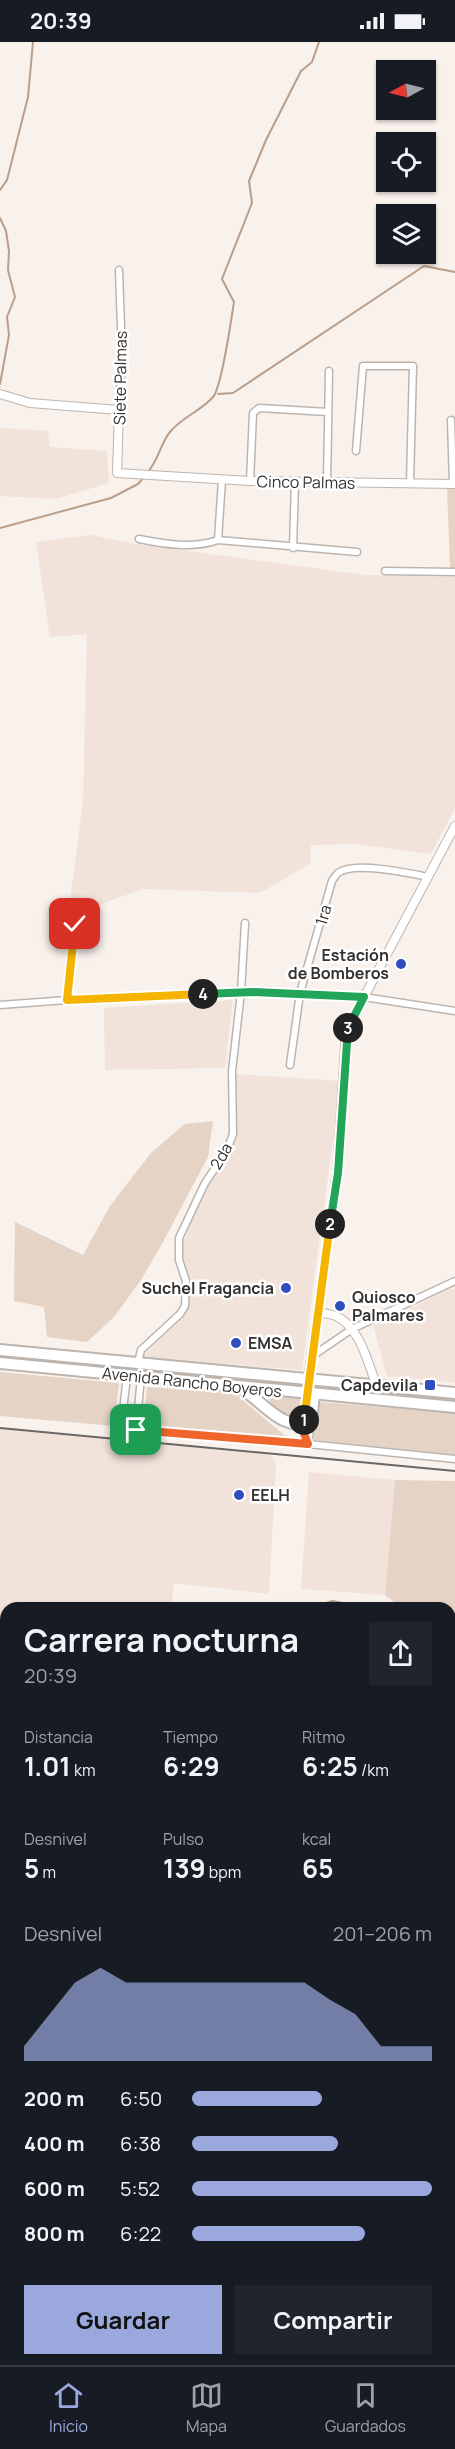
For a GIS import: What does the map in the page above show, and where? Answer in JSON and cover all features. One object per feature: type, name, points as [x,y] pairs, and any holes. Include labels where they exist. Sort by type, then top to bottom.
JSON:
[{"type":"highway","name":"Avenida Rancho Boyeros","points":[[0,1350],[455,1393]]},
{"type":"highway","name":"Avenida Rancho Boyeros","points":[[0,1363],[455,1407]]},
{"type":"highway","points":[[232,1386],[250,1394],[286,1422],[304,1425],[310,1394]]},
{"type":"street","name":"Siete Palmas","points":[[119,270],[122,356],[117,473],[129,474]]},
{"type":"street","points":[[356,451],[363,366],[413,366],[410,483]]},
{"type":"street","points":[[327,483],[329,371]]},
{"type":"street","points":[[0,394],[30,403],[119,411]]},
{"type":"street","points":[[250,481],[253,413],[259,408],[328,412]]},
{"type":"street","points":[[451,420],[454,484]]},
{"type":"street","name":"Cinco Palmas","points":[[129,474],[250,481],[454,484]]},
{"type":"street","points":[[218,540],[222,480]]},
{"type":"street","points":[[293,548],[295,482]]},
{"type":"street","points":[[139,539],[166,544],[205,545],[218,540],[357,552]]},
{"type":"street","points":[[385,571],[455,572]]},
{"type":"street","points":[[310,1394],[309,1380],[316,1312],[338,1173],[346,1031],[455,826]]},
{"type":"street","name":"1ra","points":[[290,1065],[300,993],[332,881],[339,872],[353,869],[372,869],[428,877]]},
{"type":"street","name":"2da","points":[[138,1363],[141,1350],[180,1314],[185,1306],[186,1281],[179,1260],[179,1238],[205,1183],[227,1150],[233,1134],[232,1071],[241,992],[245,923]]},
{"type":"street","points":[[67,1000],[75,924]]},
{"type":"street","points":[[0,1005],[241,992],[364,997],[455,1011]]},
{"type":"street","points":[[312,1357],[352,1329],[455,1281]]},
{"type":"street","points":[[316,1312],[336,1316],[352,1329],[363,1350],[376,1386]]},
{"type":"street","points":[[127,1376],[121,1428],[455,1459]]},
{"type":"street","points":[[136,1430],[141,1377]]},
{"type":"street","points":[[304,1425],[308,1444]]},
{"type":"street","points":[[304,1425],[308,1444]]},
{"type":"shaded area","points":[[0,428],[48,431],[50,447],[107,451],[109,483],[56,499],[0,496]]},
{"type":"shaded area","points":[[447,487],[455,487],[455,569],[450,568]]},
{"type":"shaded area","points":[[92,535],[136,544],[365,575],[455,577],[455,808],[431,854],[357,844],[311,845],[310,864],[260,893],[143,889],[68,916],[83,802],[87,634],[50,637],[36,542]]},
{"type":"shaded area","points":[[233,1000],[225,1068],[105,1070],[104,1008]]},
{"type":"shaded area","points":[[236,1074],[341,1081],[302,1370],[141,1358],[187,1311],[182,1246],[208,1181],[237,1136]]},
{"type":"shaded area","points":[[213,1121],[208,1157],[141,1280],[114,1317],[87,1342],[47,1337],[44,1307],[14,1301],[15,1222],[83,1255],[110,1206],[151,1153],[185,1124]]},
{"type":"shaded area","points":[[455,1287],[455,1383],[387,1376],[373,1325]]},
{"type":"shaded area","points":[[0,1372],[119,1383],[114,1426],[0,1416]]},
{"type":"shaded area","points":[[147,1387],[233,1392],[289,1439],[143,1429]]},
{"type":"shaded area","points":[[276,1395],[299,1398],[302,1401],[300,1414],[291,1418],[278,1411],[269,1399]]},
{"type":"shaded area","points":[[319,1402],[455,1413],[455,1455],[313,1440]]},
{"type":"shaded area","points":[[0,1429],[270,1454],[276,1463],[269,1594],[174,1583],[172,1602],[0,1602]]},
{"type":"shaded area","points":[[309,1472],[395,1480],[385,1595],[301,1589]]},
{"type":"shaded area","points":[[395,1480],[455,1481],[455,1602],[394,1602],[385,1595]]},
{"type":"waterway","points":[[0,190],[7,180],[28,97],[33,42]]},
{"type":"waterway","points":[[147,473],[170,432],[208,402],[216,391],[226,352],[234,302],[222,279],[252,203],[249,181],[266,140],[301,71],[312,62],[319,42]]},
{"type":"waterway","points":[[0,218],[6,231],[9,251],[8,270],[15,297],[7,317],[9,335],[0,384]]},
{"type":"waterway","points":[[218,394],[233,393],[424,266],[455,272]]},
{"type":"waterway","points":[[0,528],[111,498],[138,484],[144,477]]},
{"type":"railway","points":[[0,1428],[455,1471]]},
{"type":"place","name":"Estación de Bomberos","points":[[401,964]]},
{"type":"place","name":"Suchel Fragancia","points":[[286,1288]]},
{"type":"place","name":"Quiosco Palmares","points":[[340,1306]]},
{"type":"place","name":"EMSA","points":[[236,1343]]},
{"type":"place","name":"Capdevila","points":[[430,1385]]},
{"type":"place","name":"EELH","points":[[239,1495]]},
{"type":"route","points":[[75,924],[67,1000],[253,992],[364,997],[346,1031],[338,1173],[316,1312],[303,1424],[308,1444],[136,1430]]}]
